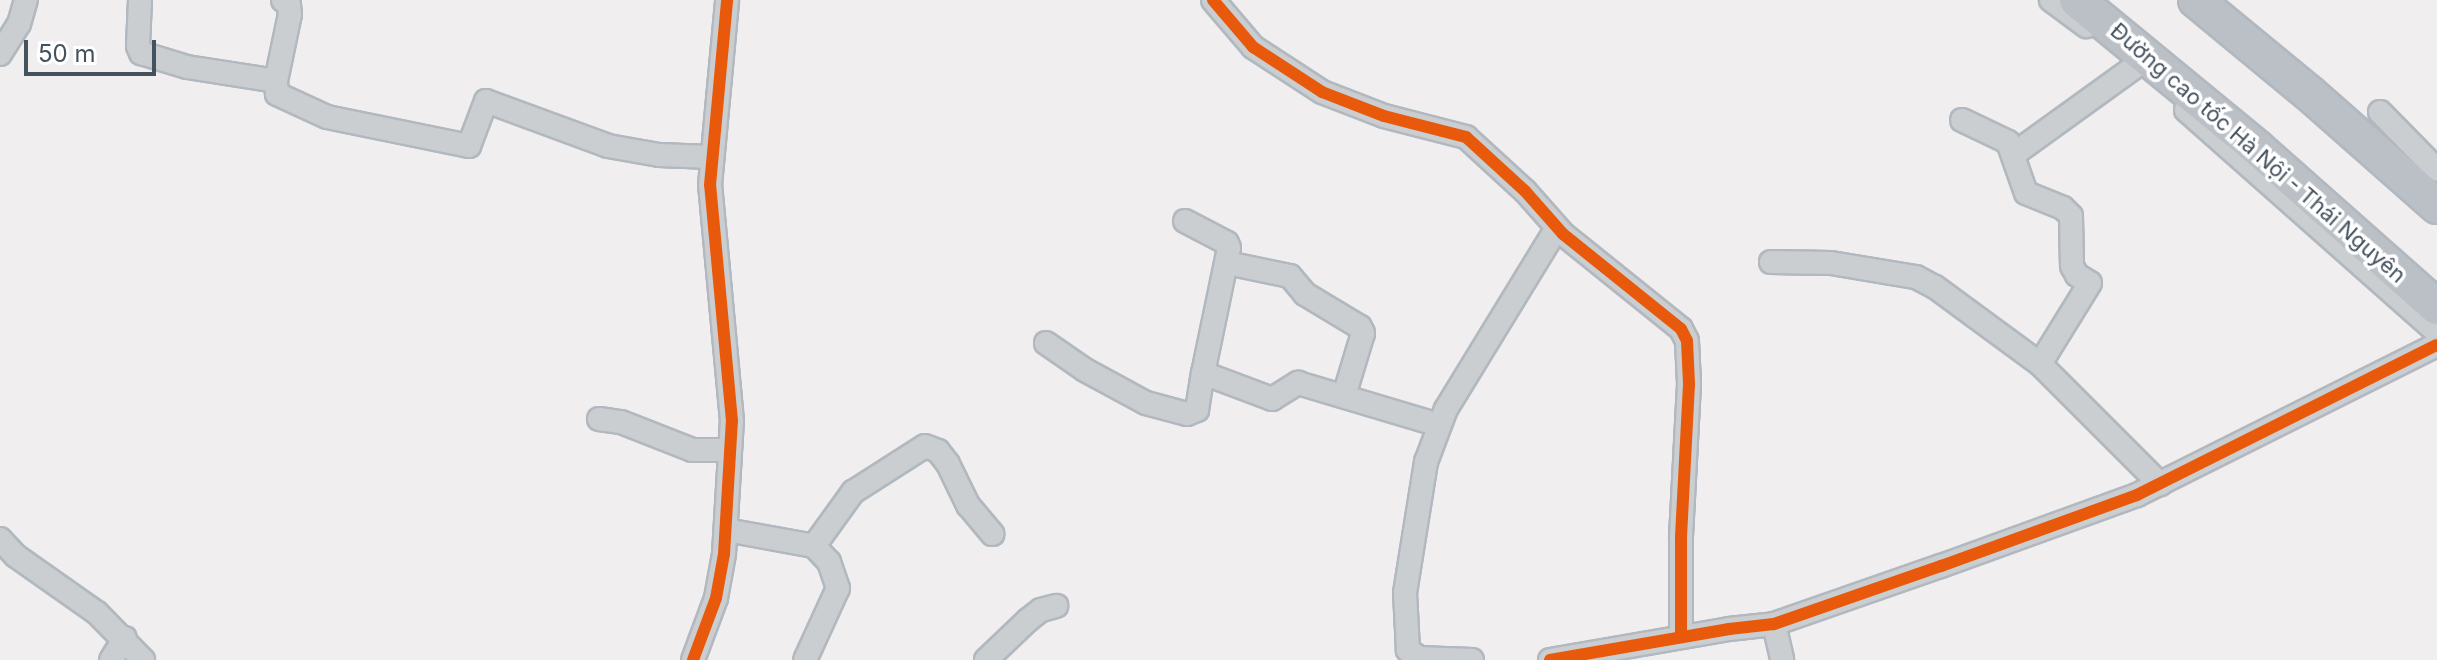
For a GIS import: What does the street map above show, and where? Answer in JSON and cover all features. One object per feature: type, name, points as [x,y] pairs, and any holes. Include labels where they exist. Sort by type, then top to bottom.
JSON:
[{"type":"highway","name":"Đường cao tốc Hà Nội - Thái Nguyên","points":[[2077,0],[2257,148],[2437,307]]},
{"type":"highway","points":[[2196,0],[2309,93],[2437,206]]},
{"type":"street","points":[[0,54],[19,24],[26,0]]},
{"type":"street","points":[[140,0],[138,46],[141,53],[187,67],[276,81]]},
{"type":"street","points":[[283,0],[289,5],[290,14],[276,81],[277,94],[284,100],[327,117],[463,146],[473,141],[486,101],[608,146],[659,155],[711,157]]},
{"type":"street","points":[[693,660],[716,598],[726,530],[731,394],[710,209],[711,157],[727,0]]},
{"type":"street","points":[[1213,0],[1222,15],[1253,47],[1322,92],[1384,116],[1466,137],[1525,191],[1557,228],[1681,329],[1687,341],[1689,384],[1681,539],[1681,637]]},
{"type":"street","points":[[2051,0],[2136,66],[2437,332]]},
{"type":"street","points":[[2014,154],[2136,66]]},
{"type":"street","points":[[2380,112],[2437,170]]},
{"type":"street","points":[[1962,120],[2008,142],[2026,193],[2063,208],[2071,216],[2072,266],[2077,275],[2090,283],[2040,364]]},
{"type":"street","points":[[1046,343],[1085,370],[1146,403],[1187,414],[1197,410],[1227,263],[1227,243],[1185,221]]},
{"type":"street","points":[[1472,660],[1419,658],[1408,650],[1405,593],[1426,462],[1439,425],[1557,228]]},
{"type":"street","points":[[1771,262],[1831,263],[1916,277],[1935,287],[2040,364],[2160,484]]},
{"type":"street","points":[[1227,263],[1290,276],[1305,294],[1360,327],[1363,333],[1344,396]]},
{"type":"street","points":[[1550,660],[1774,624],[1941,566],[2160,484],[2437,345]]},
{"type":"street","points":[[1203,373],[1272,399],[1298,383],[1439,425]]},
{"type":"street","points":[[599,419],[621,422],[692,450],[730,450]]},
{"type":"street","points":[[814,546],[853,492],[925,446],[932,446],[943,457],[976,517],[992,534]]},
{"type":"street","points":[[726,530],[814,546],[829,562],[838,588],[805,660]]},
{"type":"street","points":[[0,539],[16,556],[97,613],[125,638],[143,660]]},
{"type":"street","points":[[986,660],[1028,620],[1041,610],[1056,606]]},
{"type":"street","points":[[1774,624],[1782,660]]},
{"type":"street","points":[[111,660],[125,638]]},
{"type":"cycle path","points":[[693,660],[716,598],[724,554],[732,421],[710,185],[727,0]]},
{"type":"cycle path","points":[[1213,0],[1253,47],[1322,92],[1384,116],[1466,137],[1525,191],[1563,234],[1681,329],[1687,341],[1689,384],[1681,539],[1681,637]]},
{"type":"cycle path","points":[[1550,660],[1774,624],[1941,566],[2137,495],[2437,345]]}]
